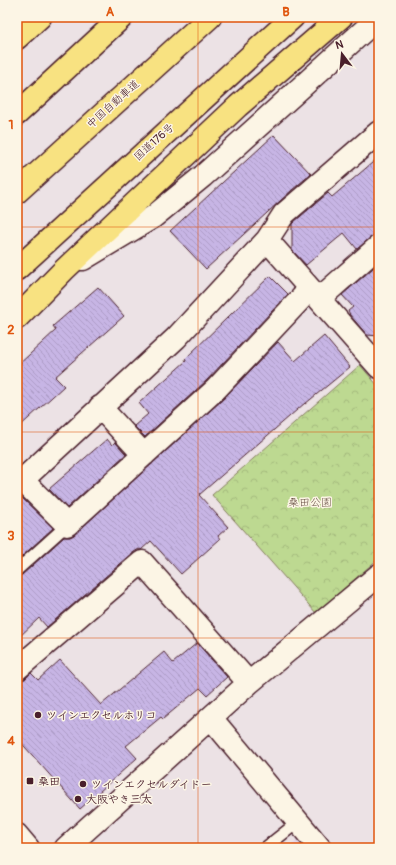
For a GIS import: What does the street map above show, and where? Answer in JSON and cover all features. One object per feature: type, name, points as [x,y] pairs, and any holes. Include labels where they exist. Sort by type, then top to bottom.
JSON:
[{"type":"highway","points":[[17,38],[40,17]]},
{"type":"highway","points":[[17,114],[122,17]]},
{"type":"highway","name":"中国自動車道","points":[[17,192],[210,17]]},
{"type":"highway","name":"国道176号","points":[[17,269],[292,17]]},
{"type":"highway","points":[[17,318],[64,270],[238,106],[342,17]]},
{"type":"street","points":[[64,270],[152,217],[203,176],[379,17]]},
{"type":"street","points":[[379,132],[284,214],[267,240],[176,338],[20,482],[67,526],[216,389],[315,294],[379,246]]},
{"type":"street","points":[[267,240],[315,294],[376,357]]},
{"type":"street","points":[[100,407],[144,455]]},
{"type":"street","points":[[17,669],[142,562],[249,683]]},
{"type":"street","points":[[66,848],[249,683],[379,575]]},
{"type":"street","points":[[211,718],[320,848]]},
{"type":"lane","points":[[17,570],[67,526]]},
{"type":"lane","points":[[265,848],[298,822]]},
{"type":"shaded area","points":[[297,840],[304,848],[288,848]]},
{"type":"green space","name":"桑田公園","points":[[360,365],[379,387],[379,558],[316,613],[212,495]]},
{"type":"building","points":[[274,135],[311,174],[206,269],[170,231]]},
{"type":"building","points":[[379,157],[379,234],[371,237],[357,249],[344,233],[306,265],[292,250],[292,224],[328,193],[332,197]]},
{"type":"building","points":[[379,263],[379,336],[367,335],[349,314],[348,311],[353,307],[342,295]]},
{"type":"building","points":[[270,276],[288,294],[207,380],[145,437],[134,426],[148,414],[139,403],[186,361],[185,359]]},
{"type":"building","points":[[98,287],[124,316],[55,377],[64,386],[17,429],[17,366],[56,330],[53,326]]},
{"type":"building","points":[[324,336],[350,367],[305,403],[199,495],[228,527],[218,536],[220,539],[181,574],[151,541],[141,550],[139,549],[134,552],[47,627],[39,618],[17,639],[17,577],[22,575],[64,537],[70,537],[75,534],[224,398],[278,342],[295,361]]},
{"type":"building","points":[[107,439],[112,445],[115,442],[126,454],[67,508],[49,489]]},
{"type":"building","points":[[17,497],[21,497],[53,528],[17,561]]},
{"type":"building","points":[[197,643],[227,677],[207,695],[200,688],[163,719],[161,717],[126,746],[137,758],[80,809],[17,738],[17,682],[25,679],[31,673],[38,680],[60,660],[101,705],[164,652],[173,663]]},
{"type":"place","name":"ツインエクセルホリコ","points":[[38,715]]},
{"type":"place","name":"桑田","points":[[30,781]]},
{"type":"place","name":"ツインエクセルダイドー","points":[[83,784]]},
{"type":"place","name":"大阪やき三太","points":[[78,799]]}]
